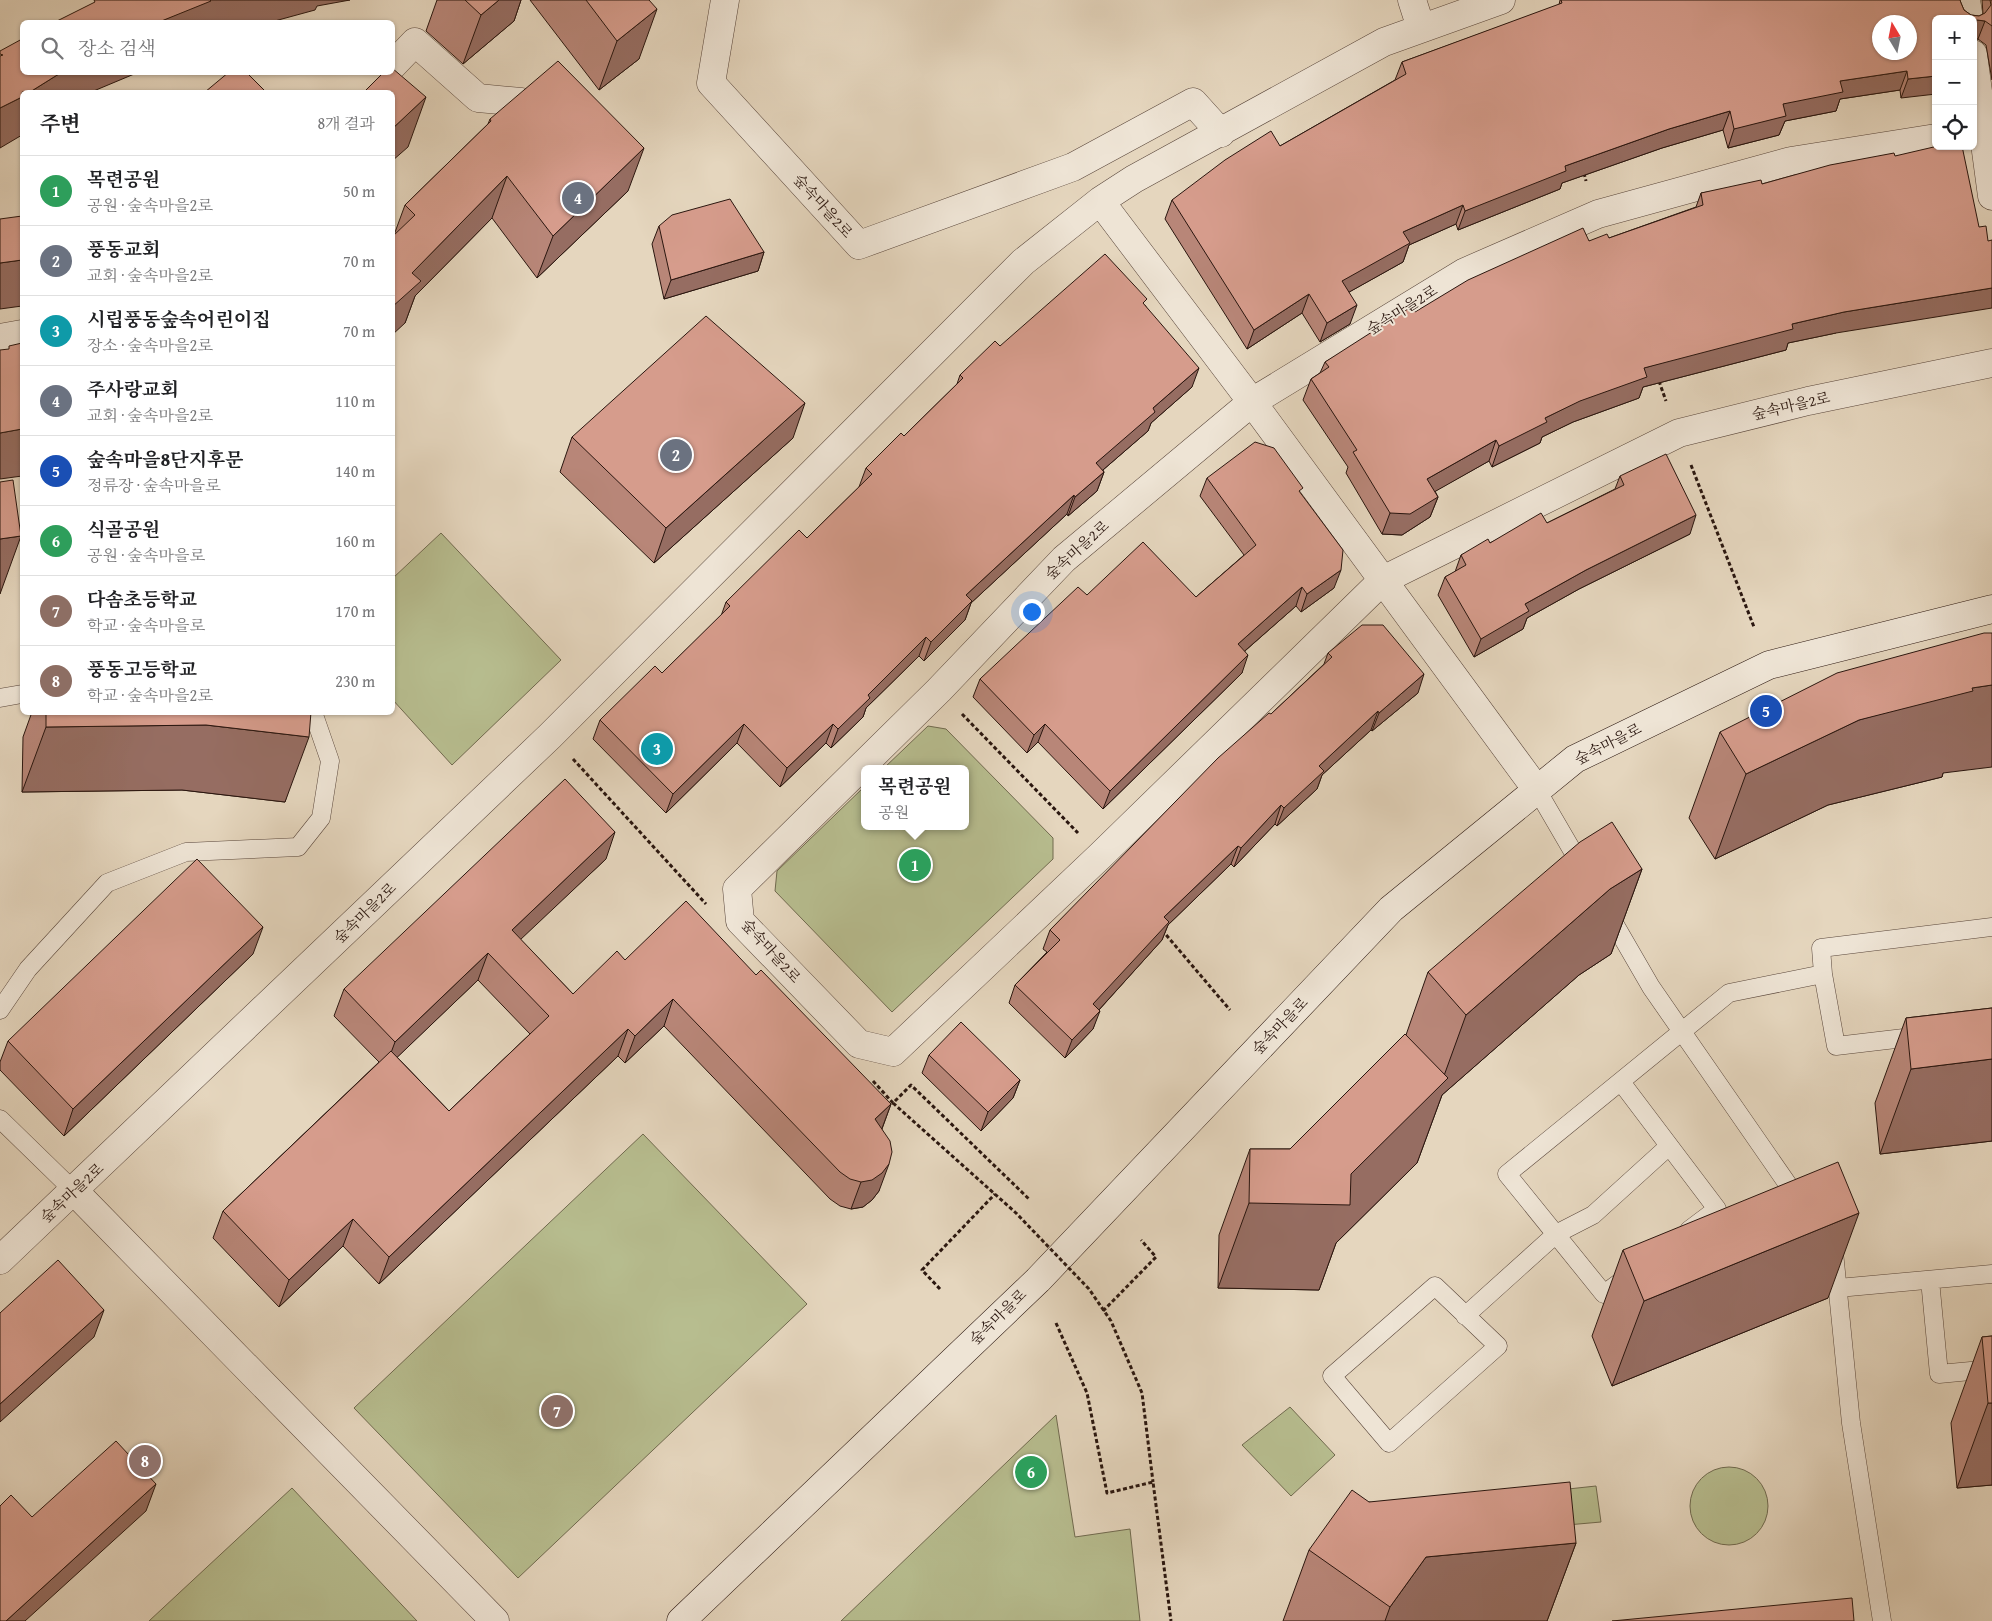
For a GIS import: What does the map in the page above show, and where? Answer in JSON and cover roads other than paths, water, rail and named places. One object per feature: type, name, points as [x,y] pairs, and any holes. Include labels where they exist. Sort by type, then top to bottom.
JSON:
[{"type":"street","name":"숲속마을2로","points":[[725,0],[711,83],[859,245],[1073,167],[1193,102],[1221,133]]},
{"type":"street","points":[[1412,0],[1421,28]]},
{"type":"street","name":"숲속마을2로","points":[[0,1260],[550,736],[1023,262],[1100,201],[1134,179],[1384,42],[1501,0]]},
{"type":"street","points":[[1966,0],[1968,15]]},
{"type":"street","points":[[395,64],[415,42],[478,98],[522,102]]},
{"type":"street","points":[[1973,60],[1978,131],[1992,196]]},
{"type":"street","name":"숲속마을2로","points":[[863,765],[939,690],[1064,559],[1252,402],[1465,272],[1598,214],[1791,161],[1932,139]]},
{"type":"street","points":[[1100,201],[1252,402],[1537,790]]},
{"type":"street","points":[[0,338],[20,334]]},
{"type":"street","name":"숲속마을2로","points":[[861,767],[737,889],[740,921],[859,1044],[893,1052],[1100,856],[1383,580],[1679,433],[1808,401],[1992,363]]},
{"type":"street","name":"숲속마을로","points":[[681,1621],[1038,1280],[1391,909],[1575,759],[1769,665],[1992,609]]},
{"type":"street","points":[[74,1191],[495,1621]]},
{"type":"lane","points":[[0,698],[20,694]]},
{"type":"lane","points":[[0,1010],[28,969],[107,883],[186,852],[298,847],[322,818],[330,761],[314,715]]},
{"type":"lane","points":[[1537,790],[1651,987],[1812,1220]]},
{"type":"lane","points":[[1933,1034],[1836,1046],[1823,974],[1821,948],[1992,927]]},
{"type":"lane","points":[[1642,1266],[1604,1294],[1507,1174],[1729,993],[1823,974]]},
{"type":"lane","points":[[1621,1082],[1717,1209],[1672,1243]]},
{"type":"lane","points":[[0,1119],[74,1191]]},
{"type":"lane","points":[[1465,1316],[1556,1234],[1593,1215],[1669,1146]]},
{"type":"lane","points":[[1823,1236],[1835,1253],[1851,1423],[1882,1621]]},
{"type":"lane","points":[[1838,1288],[1992,1274]]},
{"type":"lane","points":[[1930,1280],[1939,1374],[1992,1369]]},
{"type":"lane","points":[[1435,1286],[1465,1316],[1498,1346],[1389,1443],[1332,1376],[1435,1286]]},
{"type":"place","name":"주사랑교회","points":[[578,198]]},
{"type":"place","name":"풍동교회","points":[[676,455]]},
{"type":"place","name":"숲속마을8단지후문","points":[[1766,711]]},
{"type":"place","name":"시립풍동숲속어린이집","points":[[657,749]]},
{"type":"place","name":"목련공원","points":[[915,865]]},
{"type":"place","name":"다솜초등학교","points":[[557,1411]]},
{"type":"place","name":"풍동고등학교","points":[[145,1461]]},
{"type":"place","name":"식골공원","points":[[1031,1472]]}]
